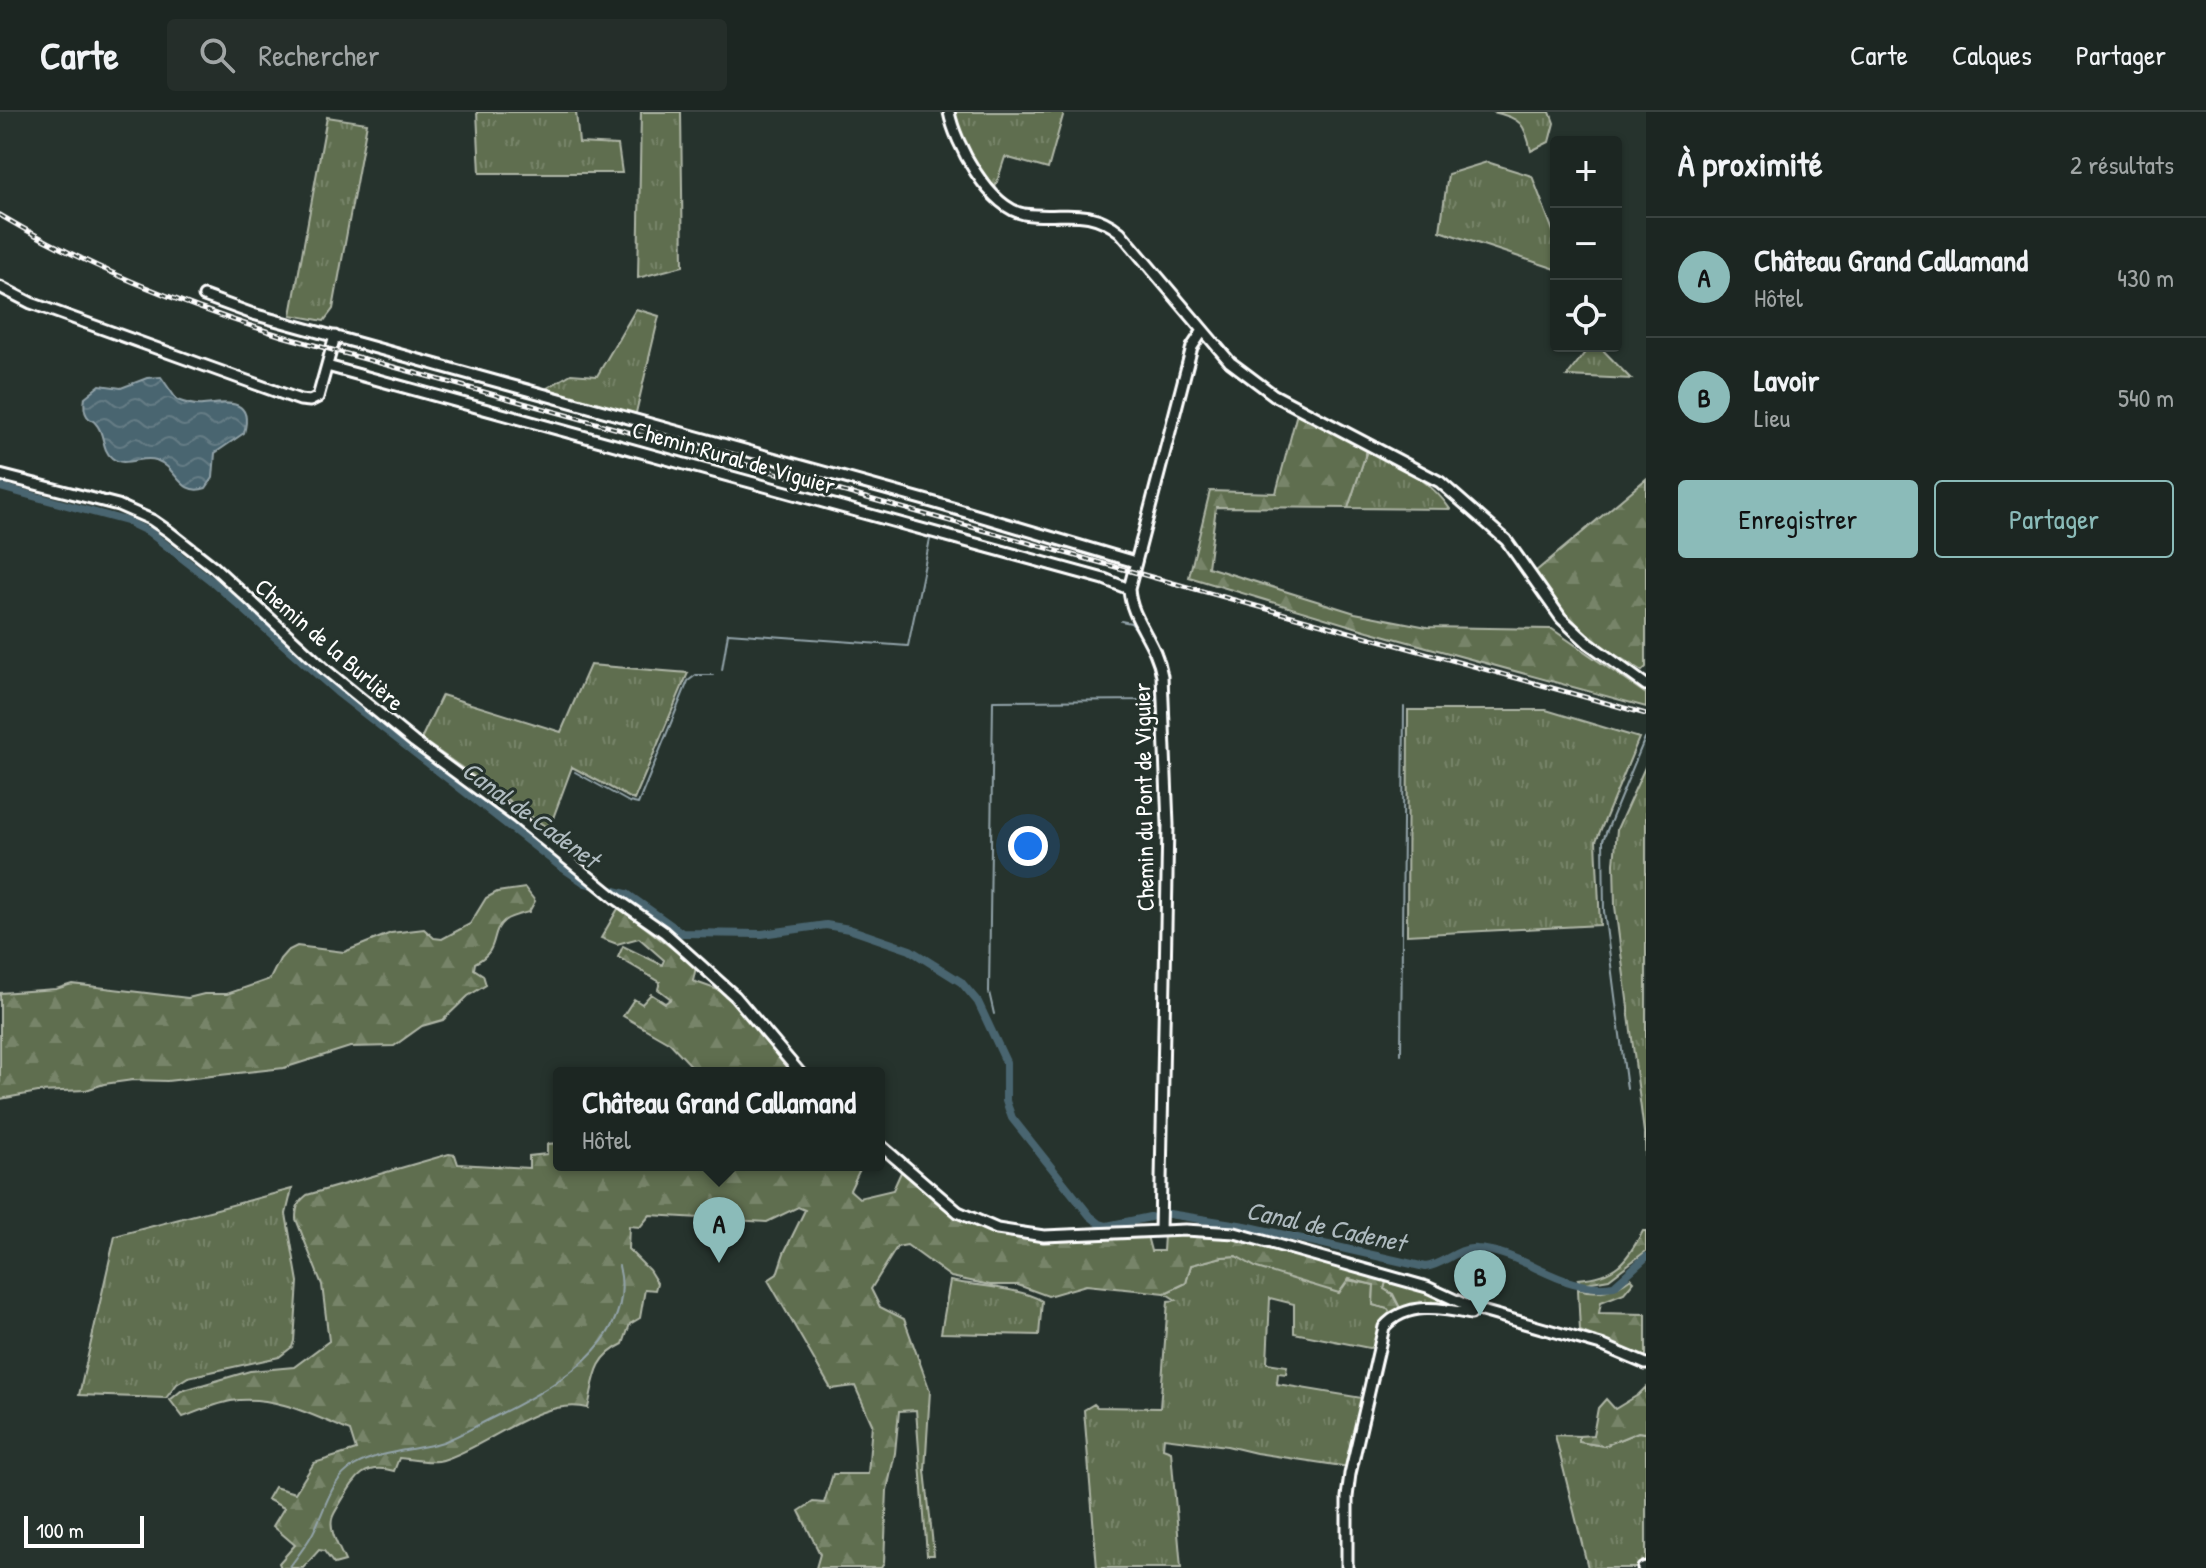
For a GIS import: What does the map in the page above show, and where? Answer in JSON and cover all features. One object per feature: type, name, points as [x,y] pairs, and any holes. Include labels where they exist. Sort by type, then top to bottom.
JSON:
[{"type":"street","points":[[949,112],[962,151],[1000,200],[1018,213],[1091,216],[1111,225],[1230,362],[1274,395],[1440,482],[1506,540],[1561,618],[1588,643],[1646,685]]},
{"type":"street","points":[[0,287],[31,303],[300,400],[310,401],[318,397],[335,336]]},
{"type":"street","points":[[204,296],[253,314],[932,502],[1135,562]]},
{"type":"street","points":[[1129,589],[1192,347],[1202,332]]},
{"type":"street","name":"Chemin Rural de Viguier","points":[[327,366],[1104,579],[1129,589]]},
{"type":"street","name":"Chemin de la Burlière","points":[[0,475],[118,505],[152,520],[214,567],[326,670],[381,715],[664,932],[720,981],[795,1067]]},
{"type":"street","name":"Chemin du Pont de Viguier","points":[[1129,589],[1132,608],[1153,644],[1162,676],[1168,825],[1160,1231]]},
{"type":"street","points":[[885,1149],[958,1212],[997,1229],[1044,1236],[1160,1231],[1235,1233],[1427,1287],[1475,1309],[1601,1345],[1646,1364]]},
{"type":"street","points":[[1347,1568],[1350,1474],[1384,1327],[1395,1315],[1416,1309],[1438,1308],[1471,1314],[1475,1309]]},
{"type":"green space","points":[[477,112],[576,112],[579,143],[618,145],[622,173],[480,173]]},
{"type":"green space","points":[[641,112],[681,112],[683,266],[638,278]]},
{"type":"green space","points":[[953,112],[1064,112],[1048,169],[1005,157],[995,188],[966,152]]},
{"type":"green space","points":[[1493,112],[1550,112],[1554,123],[1549,142],[1531,151],[1524,128],[1510,117]]},
{"type":"green space","points":[[327,117],[367,123],[333,309],[324,321],[291,315]]},
{"type":"green space","points":[[1487,162],[1532,176],[1550,223],[1550,267],[1440,231],[1448,174]]},
{"type":"green space","points":[[636,309],[659,316],[635,417],[544,390],[571,374],[597,376]]},
{"type":"green space","points":[[1585,352],[1605,352],[1631,379],[1567,376]]},
{"type":"green space","points":[[1297,413],[1368,447],[1348,508],[1216,507],[1208,567],[1355,613],[1427,627],[1552,629],[1646,694],[1646,707],[1368,631],[1189,577],[1210,491],[1276,493]]},
{"type":"green space","points":[[1368,447],[1423,481],[1450,509],[1348,508]]},
{"type":"green space","points":[[1646,479],[1646,667],[1642,671],[1601,646],[1566,617],[1535,572]]},
{"type":"green space","points":[[590,665],[688,673],[634,800],[572,767],[549,829],[421,739],[442,695],[561,732]]},
{"type":"green space","points":[[1408,710],[1546,710],[1639,738],[1596,841],[1600,925],[1407,935]]},
{"type":"green space","points":[[1646,765],[1646,1172],[1645,1140],[1615,906],[1614,864],[1617,829]]},
{"type":"green space","points":[[525,888],[535,901],[529,912],[504,921],[488,953],[475,963],[474,969],[483,975],[486,985],[468,996],[443,1020],[422,1026],[394,1046],[350,1047],[284,1068],[167,1081],[133,1080],[86,1090],[38,1092],[0,1099],[0,993],[56,989],[72,984],[188,998],[227,994],[270,979],[280,959],[297,946],[344,952],[391,933],[424,929],[434,938],[442,939],[470,924],[486,898],[497,892]]},
{"type":"green space","points":[[619,907],[696,967],[693,981],[724,992],[787,1067],[692,1067],[670,1043],[623,1016],[634,999],[642,1004],[651,994],[665,1003],[671,999],[658,989],[660,982],[618,957],[623,946],[662,965],[664,960],[639,938],[617,944],[601,938]]},
{"type":"green space","points":[[547,1144],[553,1144],[553,1171],[859,1171],[850,1190],[859,1198],[893,1190],[902,1170],[943,1207],[990,1231],[1016,1237],[1068,1241],[1147,1236],[1151,1251],[1163,1251],[1164,1235],[1233,1238],[1387,1278],[1384,1289],[1392,1294],[1401,1310],[1391,1314],[1388,1309],[1373,1305],[1374,1285],[1349,1279],[1339,1293],[1257,1268],[1236,1256],[1191,1265],[1186,1283],[1165,1293],[1086,1285],[1048,1296],[1018,1285],[990,1285],[951,1277],[907,1245],[897,1247],[871,1289],[880,1307],[904,1319],[930,1391],[925,1470],[934,1555],[927,1555],[916,1410],[899,1411],[887,1490],[884,1563],[881,1568],[816,1568],[820,1554],[799,1511],[813,1502],[824,1503],[833,1474],[868,1474],[872,1424],[855,1386],[831,1389],[768,1280],[777,1274],[805,1210],[798,1207],[767,1222],[650,1215],[640,1227],[629,1226],[628,1249],[649,1270],[657,1283],[655,1290],[645,1289],[640,1318],[630,1324],[623,1344],[606,1356],[597,1370],[588,1408],[570,1406],[551,1409],[443,1460],[399,1458],[394,1471],[375,1469],[361,1474],[336,1510],[331,1524],[345,1561],[334,1564],[324,1551],[319,1550],[303,1568],[281,1568],[279,1563],[295,1545],[273,1526],[284,1508],[267,1499],[274,1487],[295,1493],[314,1463],[356,1450],[350,1431],[292,1407],[262,1400],[231,1401],[183,1417],[170,1400],[181,1391],[250,1371],[294,1367],[329,1341],[322,1285],[296,1219],[298,1205],[307,1195],[449,1154],[455,1155],[458,1164],[529,1168],[529,1156],[547,1154]]},
{"type":"green space","points":[[292,1189],[286,1214],[298,1282],[292,1347],[279,1357],[188,1377],[177,1384],[166,1398],[79,1395],[115,1236]]},
{"type":"green space","points":[[1646,1231],[1646,1251],[1609,1279],[1581,1284],[1578,1279],[1602,1275],[1618,1266]]},
{"type":"green space","points":[[1236,1256],[1286,1272],[1374,1285],[1373,1305],[1388,1309],[1391,1314],[1383,1324],[1376,1347],[1369,1348],[1294,1333],[1294,1304],[1270,1298],[1267,1363],[1287,1366],[1286,1374],[1278,1373],[1277,1384],[1362,1398],[1349,1467],[1164,1438],[1163,1448],[1171,1451],[1181,1568],[1097,1568],[1084,1410],[1094,1404],[1097,1407],[1160,1408],[1168,1301],[1176,1300],[1165,1293],[1186,1283],[1191,1265]]},
{"type":"green space","points":[[1387,1278],[1424,1289],[1462,1307],[1401,1310],[1393,1294],[1384,1289]]},
{"type":"green space","points":[[1631,1278],[1634,1281],[1624,1293],[1601,1302],[1599,1313],[1646,1314],[1646,1358],[1580,1331],[1578,1289],[1593,1292],[1606,1290]]},
{"type":"green space","points":[[950,1281],[1011,1290],[1042,1301],[1039,1335],[941,1333]]},
{"type":"green space","points":[[1646,1387],[1646,1433],[1638,1432],[1604,1446],[1579,1442],[1579,1436],[1593,1435],[1598,1408],[1606,1399],[1615,1409]]},
{"type":"green space","points":[[1638,1432],[1646,1433],[1646,1565],[1636,1568],[1588,1568],[1555,1435],[1579,1436],[1579,1442],[1604,1446]]},
{"type":"water","points":[[161,377],[177,400],[196,405],[228,403],[245,413],[244,433],[215,453],[213,478],[206,488],[190,489],[156,460],[122,462],[112,458],[99,428],[86,414],[85,397],[100,385],[121,388],[147,378]]},
{"type":"waterway","name":"Canal de Cadenet","points":[[0,487],[126,521],[149,532],[213,582],[337,692],[560,866],[585,883],[627,894],[682,933],[762,934],[826,925],[849,929],[910,950],[961,982],[978,1002],[1006,1062],[1006,1101],[1012,1118],[1090,1216],[1107,1226],[1150,1217]]},
{"type":"waterway","points":[[722,670],[728,633],[908,646],[930,539]]},
{"type":"waterway","points":[[1121,621],[1131,623],[1141,635]]},
{"type":"waterway","points":[[994,1014],[989,992],[993,701],[1156,700],[1157,678],[1152,658]]},
{"type":"waterway","points":[[575,772],[638,804],[688,681],[696,675],[713,675]]},
{"type":"waterway","points":[[1401,1054],[1404,707]]},
{"type":"waterway","points":[[1627,1089],[1604,911],[1603,840],[1645,738]]},
{"type":"waterway","points":[[1171,894],[1173,846]]},
{"type":"waterway","name":"Canal de Cadenet","points":[[1169,1214],[1245,1226],[1425,1267],[1470,1249],[1495,1252],[1560,1279],[1595,1287],[1614,1286],[1646,1257]]},
{"type":"waterway","points":[[289,1568],[310,1538],[333,1489],[345,1472],[376,1457],[432,1445],[457,1436],[543,1391],[586,1358],[604,1339],[616,1317],[622,1293],[619,1266]]},
{"type":"railway","points":[[0,215],[68,252],[138,284],[282,336],[1646,714]]},
{"type":"place","name":"Château Grand Callamand","points":[[719,1263]]},
{"type":"place","name":"Lavoir","points":[[1480,1316]]}]
